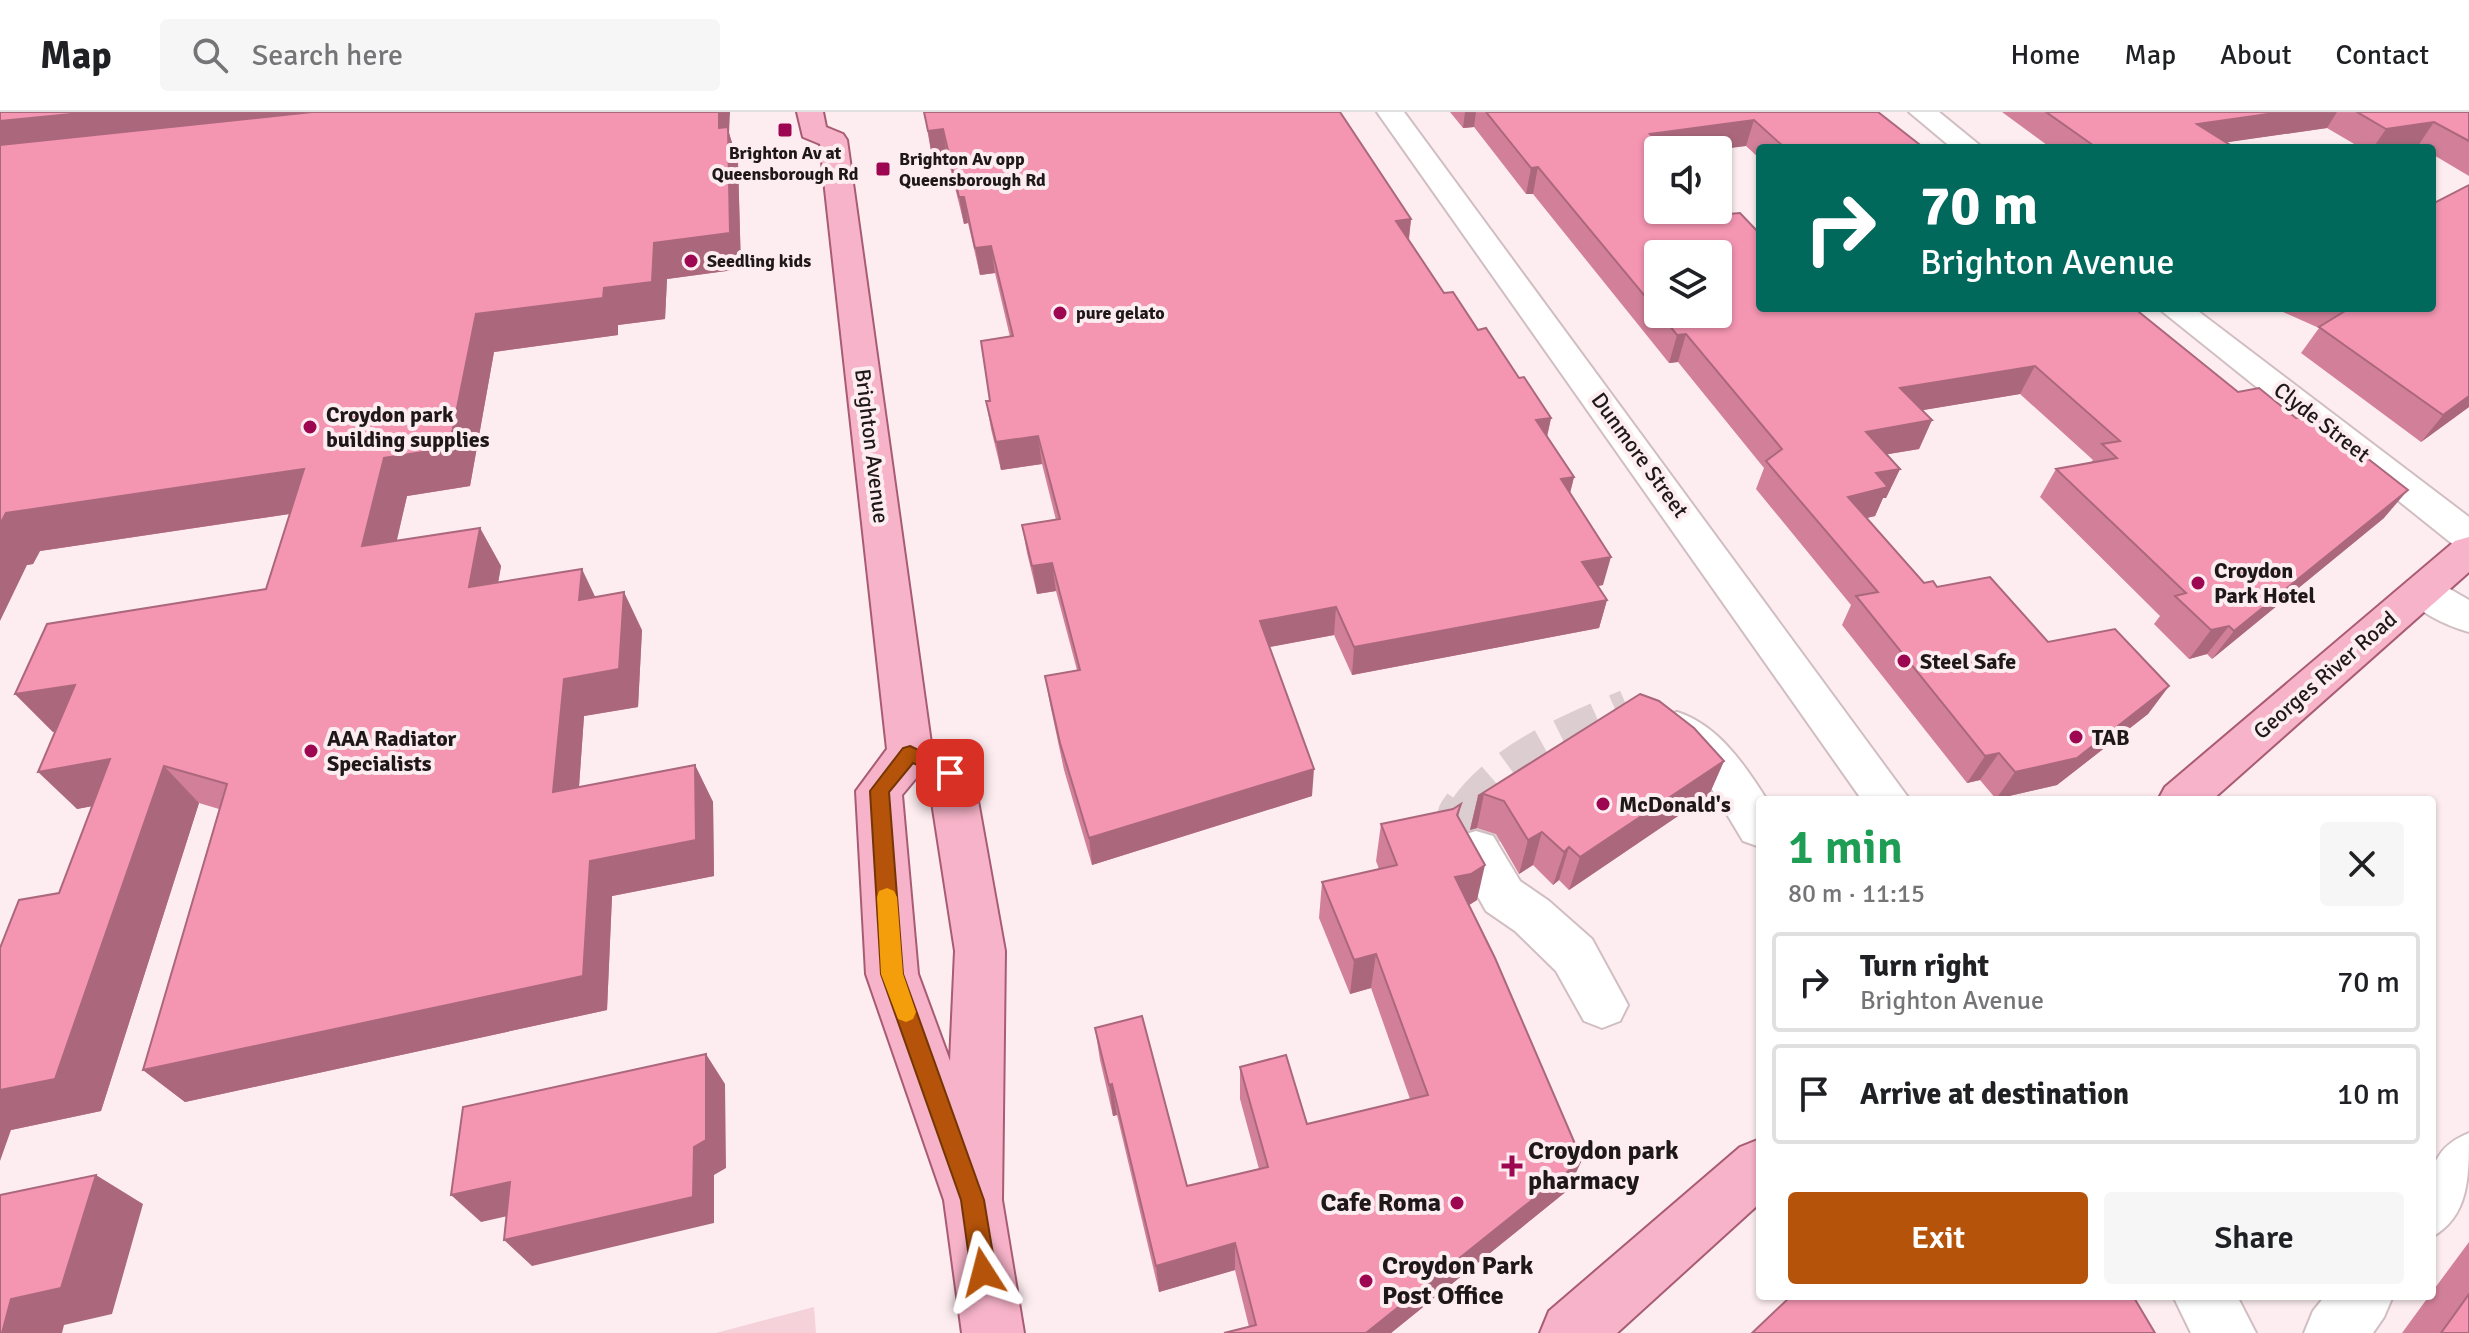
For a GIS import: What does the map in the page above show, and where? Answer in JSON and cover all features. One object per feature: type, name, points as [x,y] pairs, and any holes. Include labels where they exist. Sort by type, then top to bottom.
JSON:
[{"type":"main road","name":"Brighton Avenue","points":[[810,112],[813,131],[840,126],[910,753]]},
{"type":"main road","name":"Georges River Road","points":[[2186,796],[2469,550]]},
{"type":"main road","points":[[973,1200],[892,974],[879,791],[910,753],[950,773],[980,951],[973,1200],[993,1333]]},
{"type":"main road","points":[[1571,1333],[1756,1170]]},
{"type":"street","name":"Dunmore Street","points":[[1390,112],[1884,796]]},
{"type":"street","points":[[1922,112],[1964,144]]},
{"type":"street","name":"Clyde Street","points":[[2179,312],[2469,537]]},
{"type":"street","points":[[2422,591],[2469,618]]},
{"type":"street","points":[[1639,710],[1651,712],[1688,736],[1723,769],[1756,822]]},
{"type":"street","points":[[1476,850],[1503,896],[1532,916],[1574,955],[1602,1005]]},
{"type":"street","points":[[2436,1203],[2469,1160]]},
{"type":"street","points":[[2205,1300],[2225,1333]]},
{"type":"street","points":[[2335,1333],[2360,1300]]},
{"type":"shaded area","points":[[814,1307],[816,1333],[716,1333]]},
{"type":"building","points":[[0,112],[92,112],[0,121]]},
{"type":"building","points":[[312,112],[719,112],[719,128],[728,127],[730,233],[654,243],[652,282],[604,288],[603,298],[476,314],[449,448],[384,458],[362,546],[480,528],[469,587],[582,569],[579,600],[624,592],[619,669],[564,679],[553,792],[695,765],[696,840],[590,861],[583,976],[143,1070],[227,784],[164,766],[55,1079],[0,1090],[0,948],[19,900],[59,893],[110,759],[38,772],[75,685],[15,694],[47,624],[266,589],[304,469],[6,513],[0,524],[0,145]]},
{"type":"building","points":[[924,112],[1340,112],[1411,219],[1396,221],[1444,293],[1453,292],[1478,330],[1486,328],[1519,378],[1524,377],[1551,418],[1536,420],[1574,477],[1561,479],[1611,557],[1582,562],[1607,600],[1354,647],[1336,607],[1260,621],[1314,769],[1089,838],[1060,743],[1045,676],[1080,670],[1052,563],[1032,566],[1022,525],[1060,519],[1038,436],[996,442],[986,401],[990,401],[981,341],[1013,336],[991,246],[975,248],[964,197],[959,197],[943,129],[928,131]]},
{"type":"building","points":[[1486,112],[1878,112],[1919,144],[1781,144],[1754,120],[1644,136],[1644,224],[1732,224],[1732,214],[1740,213],[1756,230],[1756,312],[2139,312],[2238,392],[2259,388],[2296,418],[2312,415],[2408,490],[2234,631],[2229,626],[2211,630],[2175,596],[2186,593],[2056,469],[2117,458],[2102,444],[2120,441],[2035,366],[1900,388],[1932,420],[1866,432],[1900,469],[1876,473],[1888,487],[1848,497],[1924,583],[1933,581],[1937,587],[1990,577],[2048,642],[2115,629],[2169,686],[2077,758],[2015,772],[1999,753],[1985,756],[1856,596],[1878,592],[1766,461],[1782,449],[1686,334],[1677,335],[1671,328],[1732,328],[1732,240],[1644,240],[1644,295],[1538,167],[1531,168]]},
{"type":"building","points":[[2046,112],[2282,112],[2197,124],[2229,144],[2091,144]]},
{"type":"building","points":[[2357,112],[2469,112],[2469,141],[2434,122],[2386,129]]},
{"type":"building","points":[[2469,185],[2469,396],[2443,415],[2319,327],[2343,312],[2436,312],[2436,202]]},
{"type":"building","name":"McDonald's","points":[[1640,694],[1659,701],[1694,728],[1724,761],[1580,857],[1569,847],[1564,852],[1542,832],[1528,840],[1504,801],[1484,794],[1478,796]]},
{"type":"building","points":[[1461,804],[1457,815],[1485,865],[1471,874],[1455,877],[1495,958],[1582,1160],[1366,1333],[1224,1333],[1256,1325],[1235,1243],[1156,1266],[1112,1084],[1109,1085],[1095,1028],[1142,1016],[1187,1186],[1268,1167],[1240,1067],[1286,1055],[1307,1124],[1428,1095],[1376,954],[1354,960],[1322,882],[1397,865],[1381,824],[1453,809]]},
{"type":"building","points":[[706,1054],[706,1140],[694,1147],[693,1197],[504,1240],[510,1182],[451,1195],[463,1107]]},
{"type":"building","points":[[96,1175],[61,1288],[11,1299],[0,1333],[0,1195]]},
{"type":"building","points":[[2469,1294],[2469,1333],[2441,1333]]},
{"type":"building","points":[[1787,1300],[2135,1300],[2155,1333],[1752,1333]]},
{"type":"tunnel","points":[[1468,811],[1500,777],[1520,763],[1563,738],[1628,709]]},
{"type":"tunnel","points":[[1469,809],[1464,816],[1476,850]]},
{"type":"slow traffic","points":[[887,897],[892,974],[906,1012]]},
{"type":"place","name":"Brighton Av at Queensborough Rd","points":[[785,130]]},
{"type":"place","name":"Brighton Av opp Queensborough Rd","points":[[883,169]]},
{"type":"place","name":"Seedling kids","points":[[691,261]]},
{"type":"place","name":"pure gelato","points":[[1060,313]]},
{"type":"place","name":"Croydon park building supplies","points":[[310,427]]},
{"type":"place","name":"Croydon Park Hotel","points":[[2198,583]]},
{"type":"place","name":"Steel Safe","points":[[1904,661]]},
{"type":"place","name":"TAB","points":[[2076,737]]},
{"type":"place","name":"AAA Radiator Specialists","points":[[311,751]]},
{"type":"place","name":"McDonald's","points":[[1603,804]]},
{"type":"place","name":"Croydon park pharmacy","points":[[1512,1166]]},
{"type":"place","name":"Cafe Roma","points":[[1457,1203]]},
{"type":"place","name":"Croydon Park Post Office","points":[[1366,1281]]},
{"type":"route","points":[[950,773],[910,753],[879,791],[892,974],[973,1200],[983,1272]]}]
